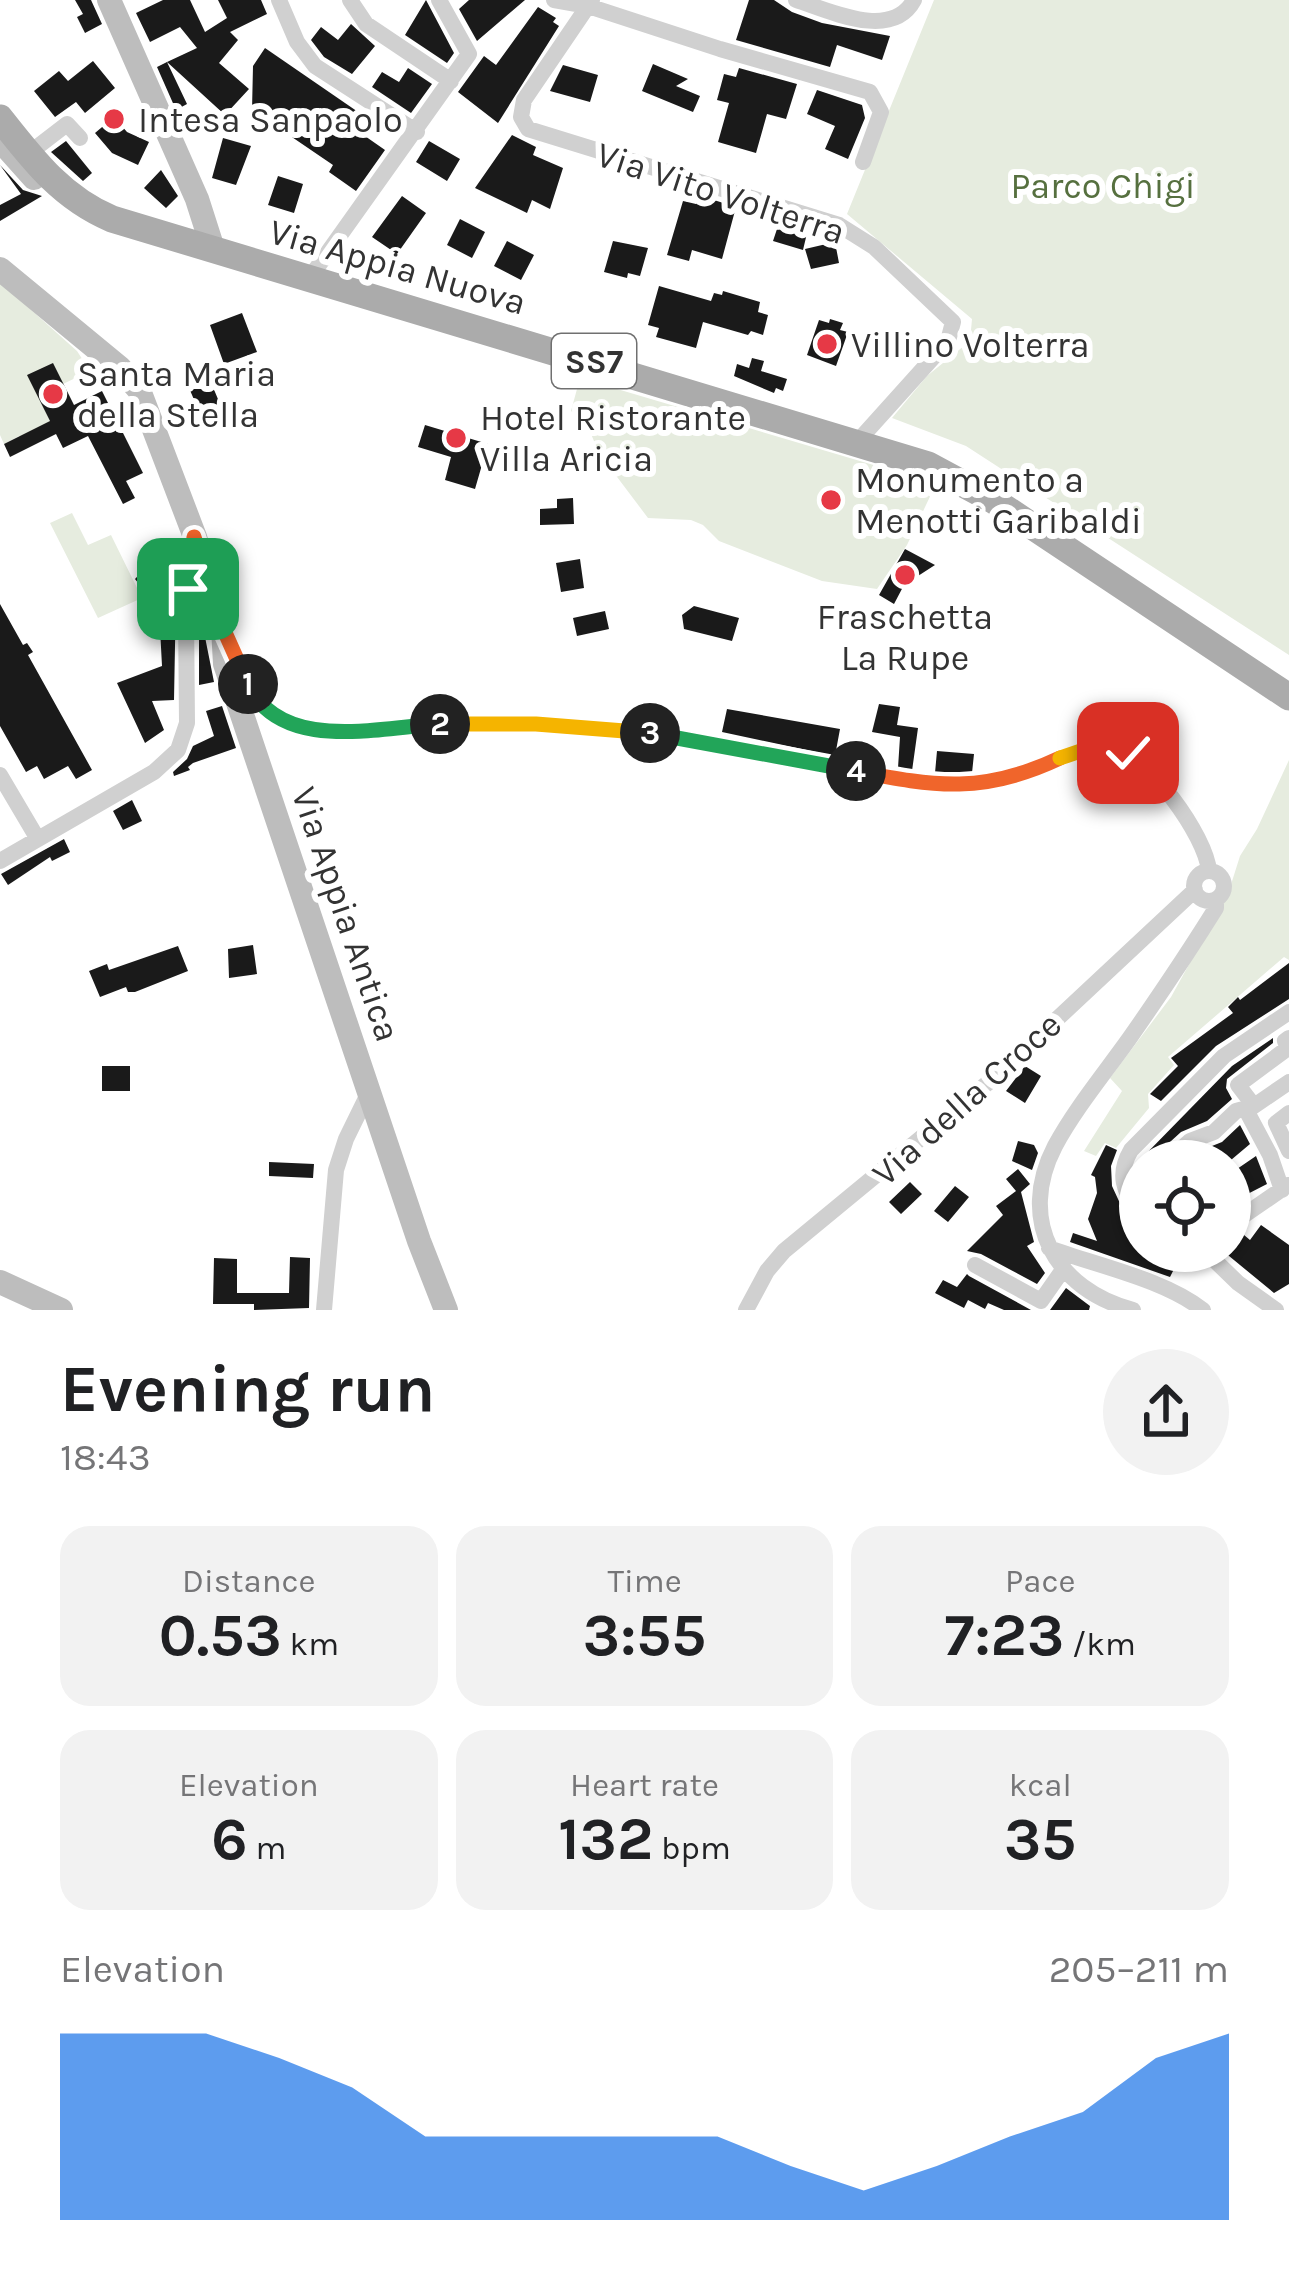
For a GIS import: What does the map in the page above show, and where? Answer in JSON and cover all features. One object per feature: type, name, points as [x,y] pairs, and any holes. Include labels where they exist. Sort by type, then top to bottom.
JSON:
[{"type":"main road","name":"Via Appia Nuova","points":[[0,118],[28,154],[82,206],[170,237],[928,465],[1008,510],[1289,697]]},
{"type":"street","points":[[109,0],[197,199],[213,249]]},
{"type":"street","points":[[279,0],[301,50],[322,71],[417,132]]},
{"type":"street","points":[[350,0],[366,24],[452,81]]},
{"type":"street","points":[[796,0],[877,21],[897,19],[912,4]]},
{"type":"street","points":[[311,277],[469,54],[443,2]]},
{"type":"street","points":[[574,2],[870,92],[881,112],[863,162]]},
{"type":"street","name":"Via Vito Volterra","points":[[574,2],[524,100],[520,117],[528,129],[839,225],[881,252],[953,322],[948,341],[858,441]]},
{"type":"street","points":[[28,154],[67,124],[80,138]]},
{"type":"street","points":[[0,140],[48,192],[82,206]]},
{"type":"street","points":[[170,237],[189,227],[197,199]]},
{"type":"street","name":"Via Appia Antica","points":[[0,269],[134,382],[146,404],[223,628],[225,664],[446,1310]]},
{"type":"street","points":[[0,861],[36,836],[154,772],[181,746],[188,710],[186,612],[194,537]]},
{"type":"street","points":[[223,628],[258,701],[295,723],[335,732],[479,723],[606,728],[952,787],[1013,777],[1086,747],[1116,748],[1132,757],[1175,804],[1207,851],[1209,872]]},
{"type":"street","points":[[0,775],[36,836]]},
{"type":"street","points":[[1209,872],[1224,882],[1216,900],[1203,900],[1195,890],[1197,878],[1209,872]]},
{"type":"street","name":"Via della Croce","points":[[746,1310],[766,1271],[784,1252],[995,1077],[1195,890]]},
{"type":"street","name":"Via della Croce","points":[[1049,1248],[1042,1199],[1054,1148],[1177,970],[1216,908],[1216,900]]},
{"type":"street","points":[[1140,1140],[1224,1056],[1289,1012]]},
{"type":"street","points":[[1251,1211],[1286,1187],[1238,1085],[1288,1048],[1289,1038]]},
{"type":"street","points":[[1195,1140],[1289,1082]]},
{"type":"street","points":[[324,1310],[336,1170],[369,1092]]},
{"type":"street","points":[[1289,1113],[1276,1124],[1289,1151]]},
{"type":"street","points":[[1049,1248],[1062,1271],[1125,1309]]},
{"type":"street","points":[[1049,1248],[1169,1287],[1203,1310]]},
{"type":"street","points":[[975,1265],[1041,1301],[1062,1271]]},
{"type":"street","points":[[1226,1272],[1283,1308]]},
{"type":"street","points":[[0,1282],[61,1310]]},
{"type":"green space","name":"Parco Chigi","points":[[934,0],[1289,0],[1289,655],[966,446],[892,418],[927,376],[970,341],[972,319],[847,214]]},
{"type":"green space","points":[[0,282],[77,351],[90,371],[63,384],[28,375],[50,421],[23,441],[19,436],[4,444],[0,435]]},
{"type":"green space","points":[[580,378],[935,486],[907,545],[877,589],[822,581],[719,541],[691,520],[648,518],[599,453],[586,422],[571,411]]},
{"type":"green space","points":[[72,513],[88,545],[111,535],[142,598],[98,618],[50,523]]},
{"type":"green space","points":[[1289,760],[1289,960],[1284,957],[1168,1057],[1174,1065],[1148,1094],[1149,1108],[1116,1148],[1105,1143],[1096,1156],[1084,1151],[1122,1091],[1110,1078],[1171,997],[1228,894],[1240,856]]},
{"type":"building","points":[[75,0],[91,0],[102,24],[85,33]]},
{"type":"building","points":[[163,0],[190,0],[205,32],[227,18],[218,0],[261,0],[267,14],[230,32],[238,40],[219,63],[249,89],[225,115],[167,62],[197,48],[180,27],[150,42],[136,13]]},
{"type":"building","points":[[426,0],[454,53],[447,63],[405,35]]},
{"type":"building","points":[[469,0],[525,0],[477,41],[459,9]]},
{"type":"building","points":[[749,0],[774,0],[822,23],[890,36],[882,60],[837,45],[830,67],[736,40]]},
{"type":"building","points":[[538,7],[556,18],[553,22],[559,26],[498,123],[458,92],[484,56],[496,65]]},
{"type":"building","points":[[351,24],[375,46],[352,74],[324,57],[311,40],[321,27],[338,40]]},
{"type":"building","points":[[265,48],[361,114],[352,127],[385,150],[356,191],[329,172],[333,165],[252,110],[253,66]]},
{"type":"building","points":[[93,61],[115,88],[85,113],[76,102],[55,117],[34,91],[59,71],[68,81]]},
{"type":"building","points":[[167,62],[187,104],[176,110],[157,67]]},
{"type":"building","points":[[653,64],[688,79],[676,86],[700,96],[693,112],[642,91]]},
{"type":"building","points":[[563,65],[598,75],[590,102],[550,91]]},
{"type":"building","points":[[408,68],[432,84],[411,113],[372,87],[382,72],[399,82]]},
{"type":"building","points":[[739,68],[797,84],[786,119],[767,114],[756,153],[718,142],[729,103],[717,100],[724,74],[736,77]]},
{"type":"building","points":[[817,90],[862,105],[865,118],[848,159],[825,149],[835,126],[807,114]]},
{"type":"building","points":[[114,117],[127,132],[149,142],[138,165],[112,153],[95,133]]},
{"type":"building","points":[[512,135],[536,147],[533,155],[563,168],[550,209],[532,200],[527,213],[475,188]]},
{"type":"building","points":[[223,138],[251,146],[236,185],[212,178]]},
{"type":"building","points":[[66,141],[92,173],[83,181],[51,152]]},
{"type":"building","points":[[429,141],[460,159],[447,181],[416,162]]},
{"type":"building","points":[[0,165],[23,190],[42,196],[0,221],[0,205],[21,194]]},
{"type":"building","points":[[161,170],[178,196],[166,208],[144,188]]},
{"type":"building","points":[[278,176],[303,184],[294,213],[268,205]]},
{"type":"building","points":[[698,195],[736,207],[722,259],[692,250],[689,261],[667,255],[683,201],[696,204]]},
{"type":"building","points":[[402,196],[426,213],[397,254],[372,237]]},
{"type":"building","points":[[460,219],[485,232],[472,258],[447,245]]},
{"type":"building","points":[[780,220],[808,229],[803,250],[773,241]]},
{"type":"building","points":[[507,241],[534,255],[521,280],[494,266]]},
{"type":"building","points":[[613,241],[648,248],[640,276],[604,272]]},
{"type":"building","points":[[835,242],[839,263],[811,269],[805,249]]},
{"type":"building","points":[[659,286],[711,301],[714,293],[722,295],[723,291],[760,302],[758,312],[768,315],[763,335],[703,322],[696,348],[656,337],[659,328],[648,325]]},
{"type":"building","points":[[242,313],[257,352],[224,364],[210,325]]},
{"type":"building","name":"Villino Volterra","points":[[830,319],[843,323],[840,330],[848,332],[836,366],[807,355],[819,320],[829,323]]},
{"type":"building","points":[[752,358],[764,361],[761,371],[787,379],[783,391],[776,388],[774,393],[734,376],[737,364],[749,368]]},
{"type":"building","points":[[53,363],[74,405],[102,391],[143,473],[126,481],[135,498],[123,504],[88,436],[63,448],[56,434],[10,457],[4,444],[50,421],[27,375]]},
{"type":"building","points":[[210,380],[225,416],[205,425],[189,388]]},
{"type":"building","points":[[425,425],[488,444],[475,489],[445,480],[451,457],[418,447]]},
{"type":"building","points":[[573,498],[574,524],[540,525],[540,509],[557,508],[557,499]]},
{"type":"building","name":"Fraschetta La Rupe","points":[[905,549],[935,565],[904,585],[894,604],[879,595]]},
{"type":"building","points":[[156,557],[176,591],[174,700],[152,701],[164,730],[145,743],[117,683],[162,666],[160,628],[154,629],[152,600],[135,579]]},
{"type":"building","points":[[580,559],[584,588],[561,592],[556,563]]},
{"type":"building","points":[[0,604],[23,645],[27,643],[33,652],[28,655],[92,770],[76,779],[68,766],[44,779],[37,766],[26,772],[0,726]]},
{"type":"building","points":[[694,606],[739,618],[732,641],[684,629],[682,615]]},
{"type":"building","points":[[199,607],[214,682],[199,685]]},
{"type":"building","points":[[605,611],[609,629],[577,636],[573,618]]},
{"type":"building","points":[[879,704],[900,707],[897,725],[918,728],[912,771],[898,768],[900,737],[872,732]]},
{"type":"building","points":[[222,706],[236,748],[193,763],[190,770],[174,776],[193,746],[214,736],[206,711]]},
{"type":"building","points":[[727,709],[840,729],[835,756],[722,732]]},
{"type":"building","points":[[937,751],[974,754],[972,773],[935,773]]},
{"type":"building","points":[[132,800],[142,821],[123,830],[113,811]]},
{"type":"building","points":[[64,839],[70,852],[52,861],[50,857],[8,885],[1,874]]},
{"type":"building","points":[[253,945],[257,974],[229,978],[228,949]]},
{"type":"building","points":[[178,946],[188,971],[135,992],[126,987],[100,997],[89,971],[107,964],[109,970]]},
{"type":"building","points":[[1289,963],[1289,999],[1216,1046],[1161,1101],[1150,1094],[1178,1066],[1171,1058],[1233,1013],[1228,1007],[1238,997],[1240,1000]]},
{"type":"building","points":[[1273,1038],[1273,1043],[1227,1079],[1232,1099],[1207,1121],[1172,1140],[1160,1140],[1232,1066]]},
{"type":"building","points":[[102,1066],[130,1066],[130,1091],[102,1091]]},
{"type":"building","points":[[1025,1066],[1041,1076],[1025,1103],[1006,1091]]},
{"type":"building","points":[[1240,1125],[1248,1140],[1224,1140]]},
{"type":"building","points":[[1018,1141],[1034,1145],[1038,1153],[1032,1170],[1012,1161]]},
{"type":"building","points":[[1106,1145],[1117,1150],[1111,1166],[1119,1201],[1119,1259],[1070,1242],[1073,1233],[1097,1241],[1088,1219],[1097,1193],[1091,1175]]},
{"type":"building","points":[[1256,1156],[1267,1184],[1251,1192],[1251,1159]]},
{"type":"building","points":[[269,1162],[314,1164],[313,1178],[269,1176]]},
{"type":"building","points":[[1018,1169],[1030,1184],[1021,1192],[1034,1242],[1027,1246],[1045,1273],[1037,1284],[967,1251],[1003,1215],[996,1206],[1016,1191],[1006,1179]]},
{"type":"building","points":[[910,1182],[922,1194],[901,1214],[889,1202]]},
{"type":"building","points":[[955,1186],[969,1197],[948,1222],[934,1211]]},
{"type":"building","points":[[1261,1225],[1289,1245],[1289,1284],[1274,1293],[1248,1272],[1251,1239]]},
{"type":"building","points":[[290,1257],[310,1258],[309,1308],[254,1310],[254,1304],[213,1304],[214,1258],[237,1259],[237,1293],[289,1293]]},
{"type":"building","points":[[967,1274],[1031,1310],[1004,1310],[988,1303],[985,1309],[968,1300],[964,1308],[935,1293],[943,1280],[957,1287]]},
{"type":"building","points":[[1066,1288],[1090,1306],[1089,1310],[1050,1310]]},
{"type":"place","name":"Intesa Sanpaolo","points":[[114,119]]},
{"type":"place","name":"Villino Volterra","points":[[827,344]]},
{"type":"place","name":"Santa Maria della Stella","points":[[53,394]]},
{"type":"place","name":"Hotel Ristorante Villa Aricia","points":[[456,438]]},
{"type":"place","name":"Monumento a Menotti Garibaldi","points":[[831,500]]},
{"type":"place","name":"Fraschetta La Rupe","points":[[905,575]]},
{"type":"route","points":[[188,589],[194,537],[223,628],[252,693],[279,716],[326,731],[479,723],[606,728],[952,787],[1013,777],[1086,747],[1107,746],[1128,753]]}]
